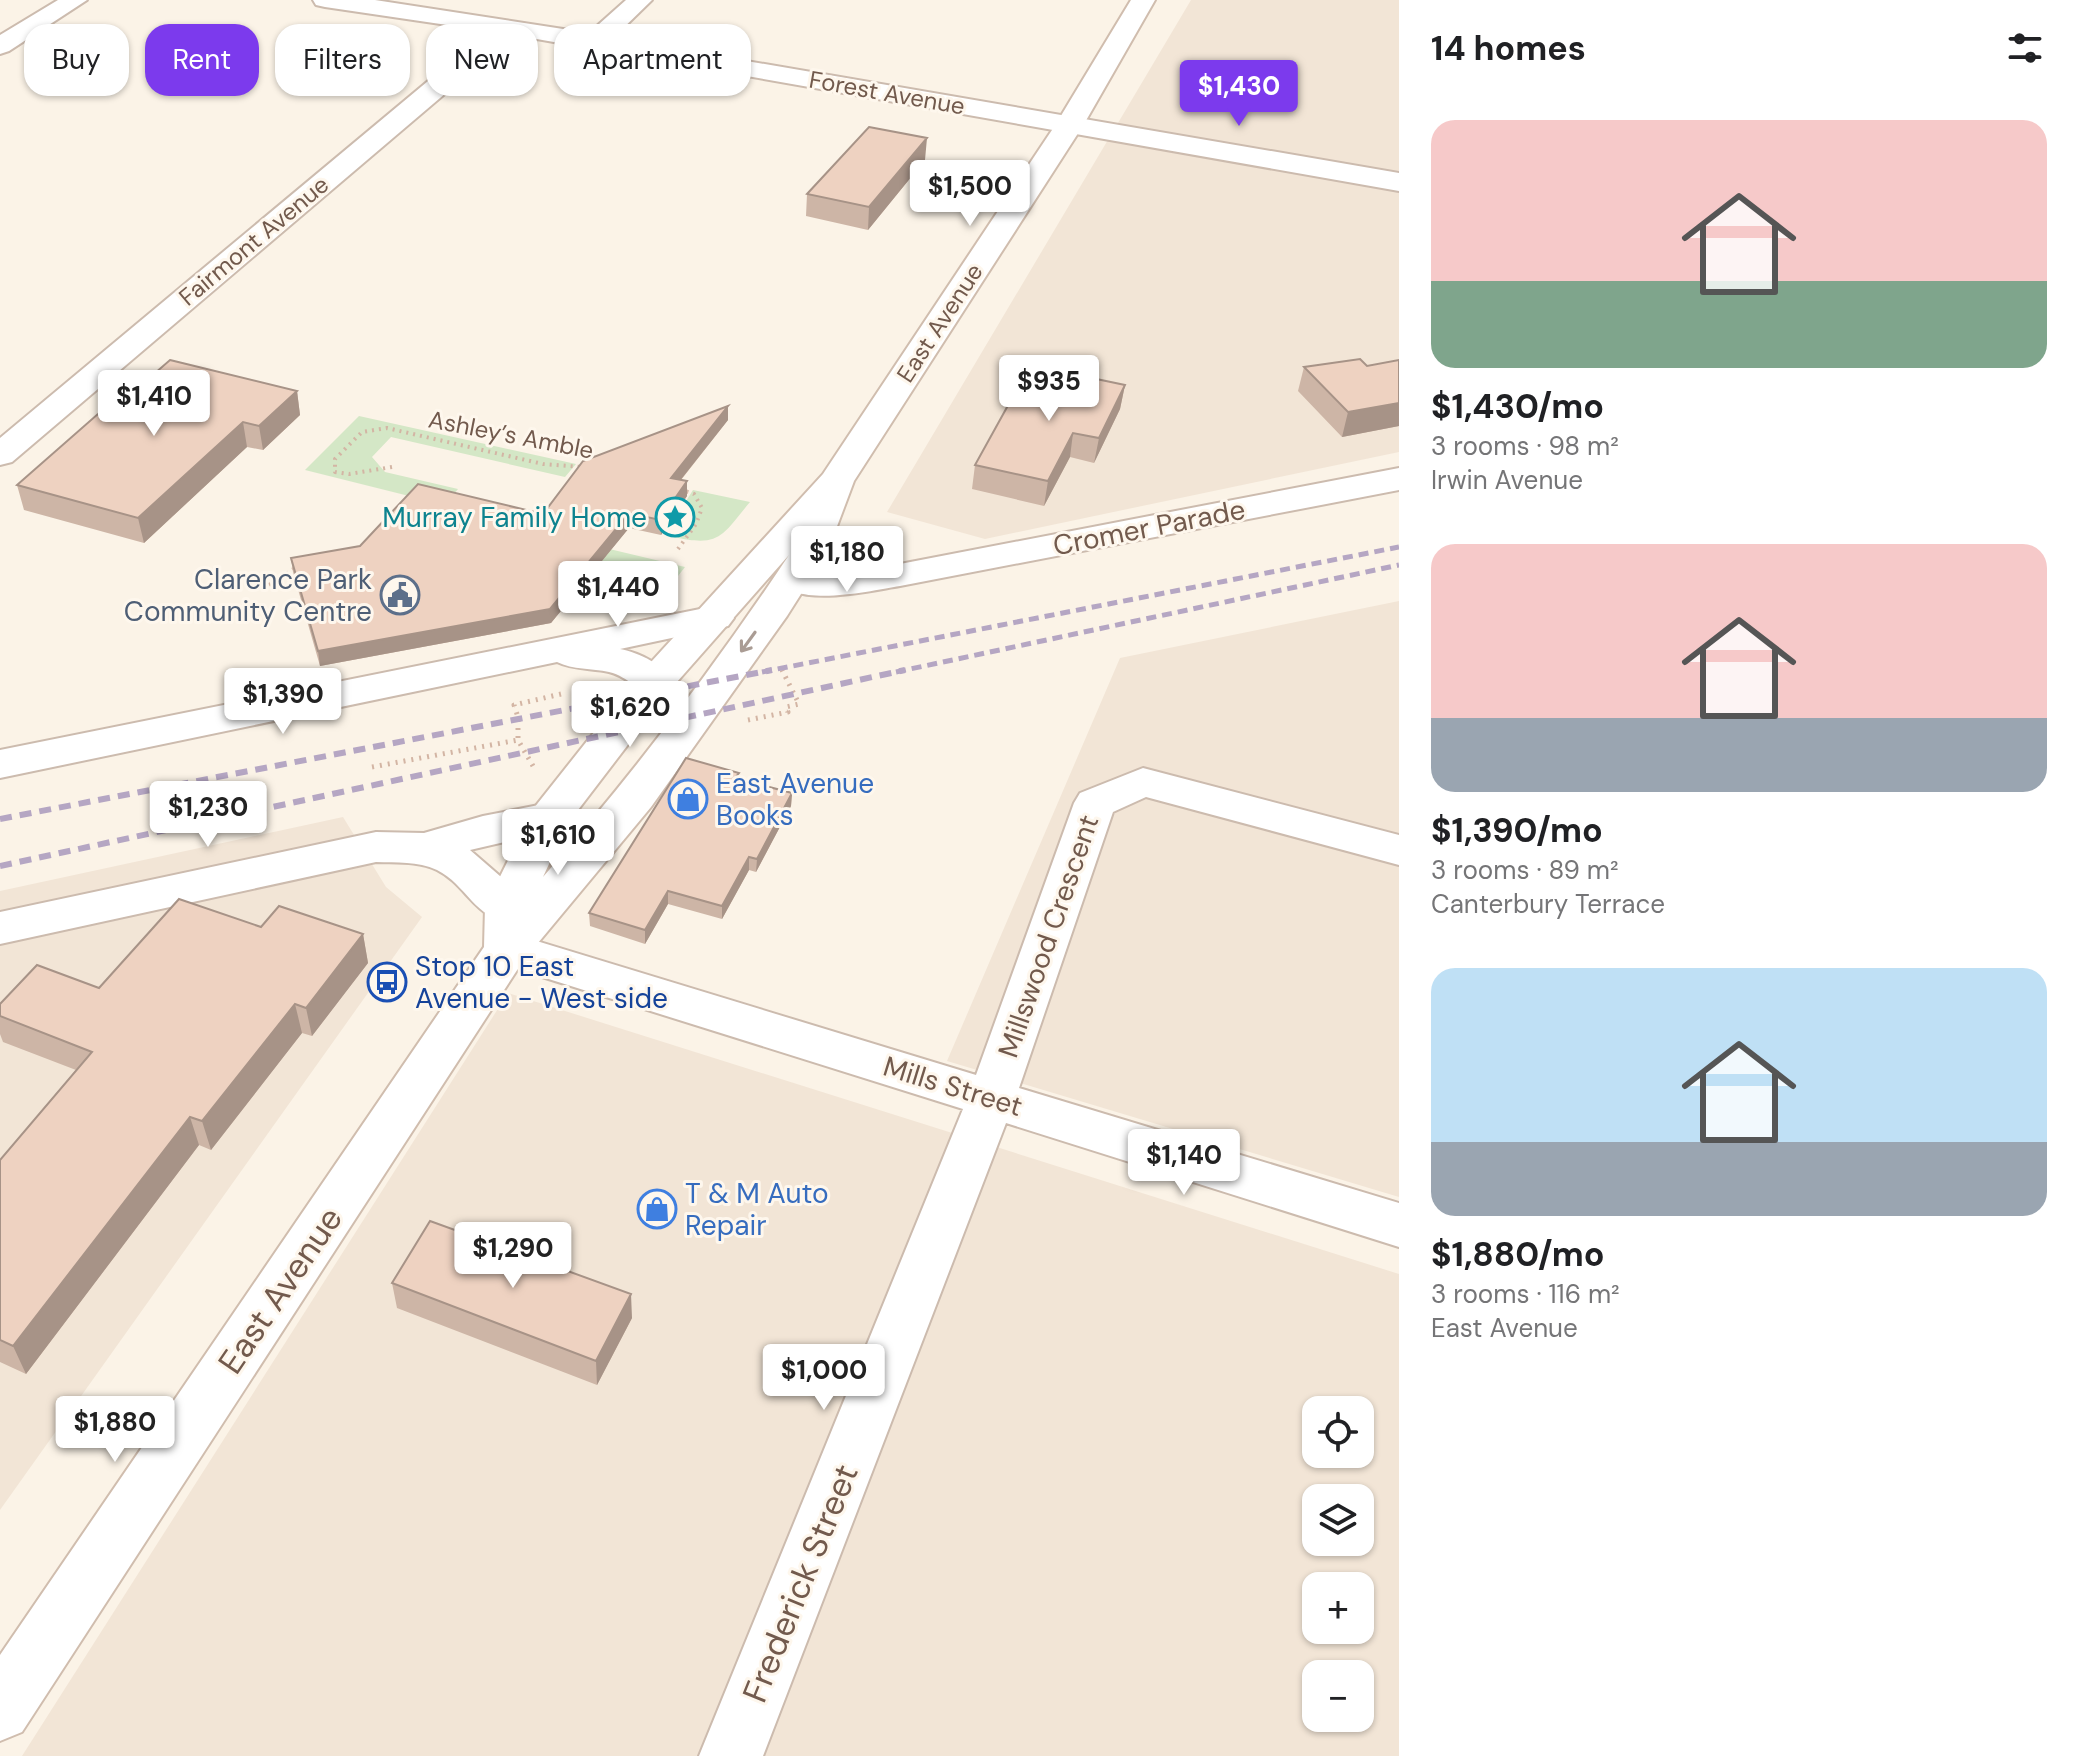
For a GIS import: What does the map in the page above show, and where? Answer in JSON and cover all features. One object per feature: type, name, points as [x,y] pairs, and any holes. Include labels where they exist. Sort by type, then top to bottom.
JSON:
[{"type":"street","points":[[0,46],[75,0]]},
{"type":"street","name":"Forest Avenue","points":[[325,0],[489,24]]},
{"type":"street","points":[[614,24],[640,0]]},
{"type":"street","name":"East Avenue","points":[[507,928],[549,818],[655,682],[836,481],[1070,124],[1143,0]]},
{"type":"street","name":"Forest Avenue","points":[[751,69],[1399,182]]},
{"type":"street","name":"Fairmont Avenue","points":[[0,455],[427,96]]},
{"type":"street","name":"Cromer Parade","points":[[801,566],[821,586],[900,575],[1399,479]]},
{"type":"street","name":"East Avenue","points":[[0,1710],[507,928],[636,797],[801,566],[836,481]]},
{"type":"street","points":[[0,764],[300,699],[554,652],[715,618]]},
{"type":"street","points":[[554,652],[623,662],[655,682]]},
{"type":"street","name":"Millswood Crescent","points":[[992,1097],[1095,803],[1143,782],[1399,850]]},
{"type":"street","points":[[0,928],[376,847],[424,848],[483,831],[549,818]]},
{"type":"street","points":[[424,848],[456,861],[507,928]]},
{"type":"street","name":"Mills Street","points":[[507,928],[992,1097],[1399,1225]]},
{"type":"street","name":"Frederick Street","points":[[731,1756],[992,1097]]},
{"type":"path","name":"Ashley’s Amble","points":[[392,467],[349,474],[335,472],[335,459],[362,432],[387,428],[543,464],[593,470]]},
{"type":"path","points":[[678,489],[692,492],[701,501],[702,513],[678,549]]},
{"type":"path","points":[[269,585],[296,566],[310,564]]},
{"type":"path","points":[[531,764],[518,740],[518,717],[514,705],[561,695],[554,652]]},
{"type":"path","points":[[372,767],[518,740]]},
{"type":"shaded area","points":[[1191,0],[1399,0],[1399,452],[985,539],[887,512]]},
{"type":"shaded area","points":[[1399,601],[1399,1197],[947,1061],[1120,658]]},
{"type":"shaded area","points":[[343,817],[386,887],[422,917],[0,1510],[0,891]]},
{"type":"shaded area","points":[[508,993],[1399,1274],[1399,1756],[22,1756]]},
{"type":"green space","points":[[359,416],[576,464],[565,477],[391,437],[372,457],[385,472],[458,489],[445,505],[305,470]]},
{"type":"green space","points":[[693,490],[750,502],[725,531],[710,540],[673,537],[690,512],[681,509]]},
{"type":"green space","points":[[580,542],[685,567],[661,598],[643,602],[552,578]]},
{"type":"building","points":[[869,127],[927,138],[869,207],[807,194]]},
{"type":"building","points":[[1360,359],[1367,366],[1399,360],[1399,403],[1348,412],[1304,367]]},
{"type":"building","points":[[170,360],[297,391],[259,426],[243,422],[138,518],[17,485],[115,399],[123,401]]},
{"type":"building","points":[[1044,368],[1125,385],[1099,438],[1073,433],[1048,481],[975,465],[1011,400],[1025,403]]},
{"type":"building","points":[[728,406],[671,478],[687,481],[660,520],[629,513],[550,609],[318,651],[291,558],[360,546],[418,484],[543,514],[583,461]]},
{"type":"building","points":[[686,758],[739,773],[735,778],[792,793],[757,859],[749,857],[722,906],[668,891],[645,930],[589,913]]},
{"type":"building","points":[[179,899],[261,927],[279,906],[363,934],[306,1008],[295,1004],[202,1121],[190,1117],[13,1346],[0,1340],[0,1160],[92,1052],[0,1016],[0,1004],[37,965],[99,988]]},
{"type":"building","points":[[430,1221],[631,1294],[596,1361],[392,1283]]},
{"type":"railway","points":[[762,672],[1399,547]]},
{"type":"railway","points":[[896,672],[1399,565]]},
{"type":"railway","points":[[0,819],[772,670]]},
{"type":"railway","points":[[0,866],[905,670]]},
{"type":"place","name":"Murray Family Home","points":[[675,517]]},
{"type":"place","name":"Clarence Park Community Centre","points":[[400,595]]},
{"type":"place","name":"East Avenue Books","points":[[688,799]]},
{"type":"place","name":"Stop 10 East Avenue - West side","points":[[387,982]]},
{"type":"place","name":"T & M Auto Repair","points":[[657,1209]]}]
